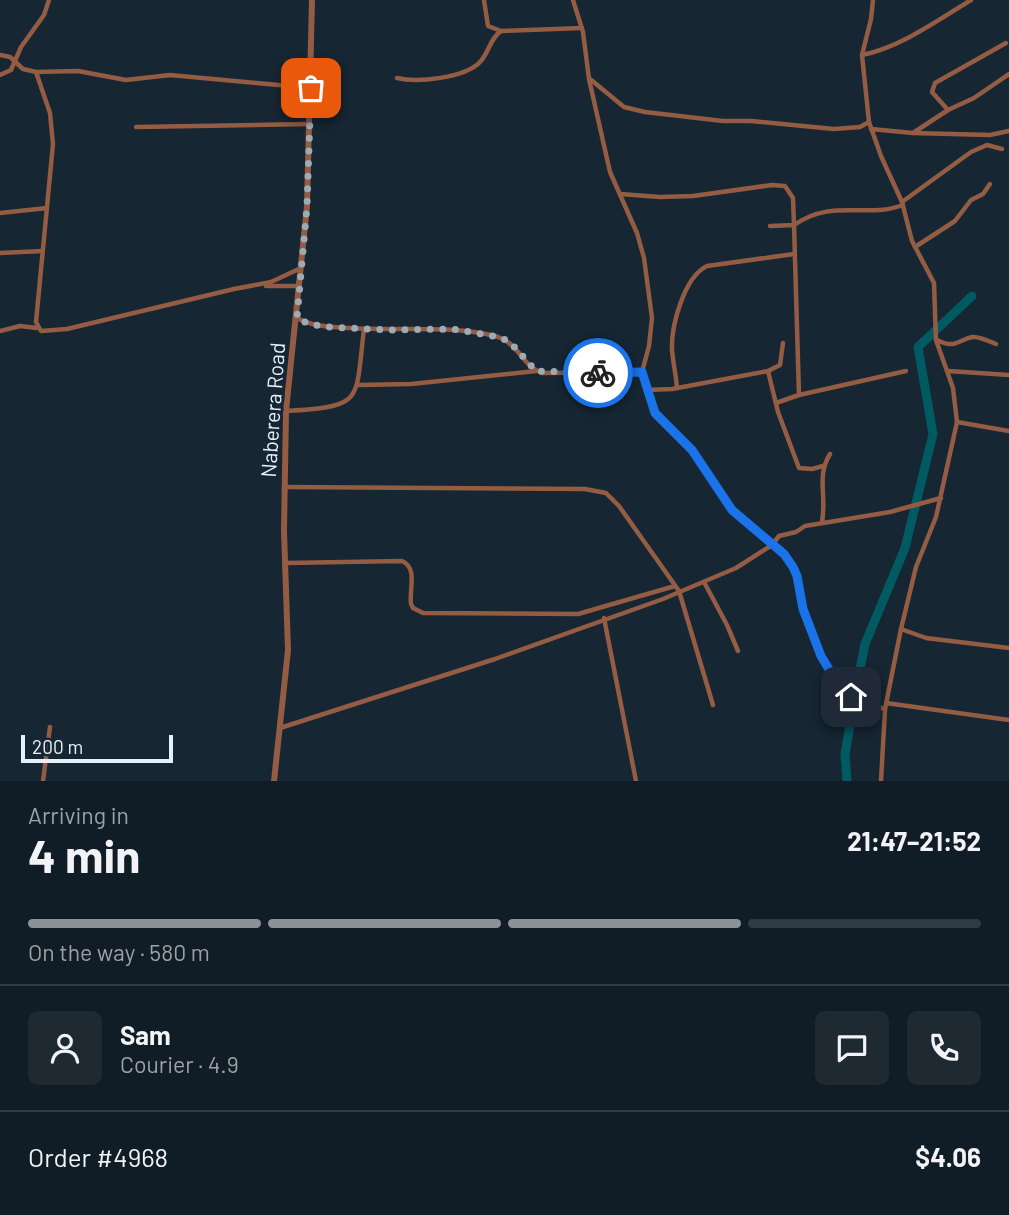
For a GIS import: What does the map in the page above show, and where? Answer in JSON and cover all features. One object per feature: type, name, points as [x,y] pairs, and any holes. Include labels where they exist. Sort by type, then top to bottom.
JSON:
[{"type":"street","points":[[0,75],[8,73],[16,61],[29,34],[44,15],[49,0]]},
{"type":"street","name":"Naberera Road","points":[[274,781],[288,650],[283,487],[286,411],[302,268],[310,124],[312,0]]},
{"type":"street","points":[[484,0],[488,26],[501,31],[582,28]]},
{"type":"street","points":[[573,0],[582,28],[589,79],[610,172],[639,240],[651,301],[651,335],[642,372],[655,413],[692,450],[732,510],[784,554],[797,576],[806,618],[821,656],[839,686],[851,697],[865,704],[1009,720]]},
{"type":"street","points":[[873,0],[862,55],[869,121],[903,204],[915,247],[934,283],[936,340],[956,397],[957,422],[936,517],[916,567],[901,629],[886,706],[881,781]]},
{"type":"street","points":[[862,55],[897,42],[971,0]]},
{"type":"street","points":[[397,78],[416,82],[466,72],[482,61],[496,34],[501,31]]},
{"type":"street","points":[[948,110],[933,92],[935,83],[1006,43]]},
{"type":"street","points":[[0,55],[16,61],[23,69],[36,72],[78,71],[126,80],[170,75],[311,88]]},
{"type":"street","points":[[36,72],[43,89],[54,144],[36,322],[38,328]]},
{"type":"street","points":[[913,133],[1009,74]]},
{"type":"street","points":[[589,79],[624,107],[658,114],[843,129],[860,127],[869,121]]},
{"type":"street","points":[[136,127],[310,124]]},
{"type":"street","points":[[871,129],[981,135],[1009,131]]},
{"type":"street","points":[[770,226],[794,225],[827,210],[880,210],[903,204],[971,152],[987,145],[1002,149]]},
{"type":"street","points":[[915,247],[960,216],[971,200],[983,194],[990,184]]},
{"type":"street","points":[[620,194],[679,197],[782,185],[787,187],[793,198],[799,395]]},
{"type":"street","points":[[0,213],[47,208]]},
{"type":"street","points":[[0,253],[43,251]]},
{"type":"street","points":[[677,388],[672,349],[676,324],[682,299],[699,271],[707,266],[794,254]]},
{"type":"street","points":[[260,285],[302,268]]},
{"type":"street","points":[[0,331],[20,326],[46,332],[67,329],[234,289],[260,285],[300,286]]},
{"type":"street","points":[[297,318],[312,325],[364,329],[453,329],[499,337],[510,342],[536,371]]},
{"type":"street","points":[[286,411],[341,405],[351,398],[358,385],[364,329]]},
{"type":"street","points":[[936,340],[956,345],[976,337],[996,344]]},
{"type":"street","points":[[646,390],[677,388],[768,371],[780,365],[783,343]]},
{"type":"street","points":[[358,385],[411,384],[536,371],[642,372]]},
{"type":"street","points":[[768,371],[784,433],[799,468],[823,466]]},
{"type":"street","points":[[776,403],[799,395],[906,371]]},
{"type":"street","points":[[948,371],[1009,375]]},
{"type":"street","points":[[957,422],[1009,431]]},
{"type":"street","points":[[822,522],[823,466],[830,454]]},
{"type":"street","points":[[283,487],[585,489],[606,493],[619,506],[679,592],[713,705]]},
{"type":"street","points":[[280,728],[495,659],[679,592],[736,568],[772,545],[783,534],[822,522],[890,512],[941,498]]},
{"type":"street","points":[[286,563],[402,561],[407,563],[412,571],[411,604],[423,613],[567,615],[591,611],[675,586]]},
{"type":"street","points":[[704,582],[738,651]]},
{"type":"street","points":[[604,618],[636,781]]},
{"type":"street","points":[[901,629],[926,638],[1009,648]]},
{"type":"street","points":[[44,781],[50,727]]},
{"type":"waterway","points":[[855,695],[865,644],[905,548],[933,434],[918,347],[972,296]]},
{"type":"waterway","points":[[847,781],[845,754],[854,703]]},
{"type":"way so far","points":[[311,88],[307,206],[297,318],[309,324],[329,327],[453,329],[487,334],[510,342],[536,371],[598,373]]},
{"type":"route","points":[[598,373],[642,372],[655,413],[692,450],[732,510],[784,554],[793,567],[803,609],[825,665],[839,686],[851,697]]}]
